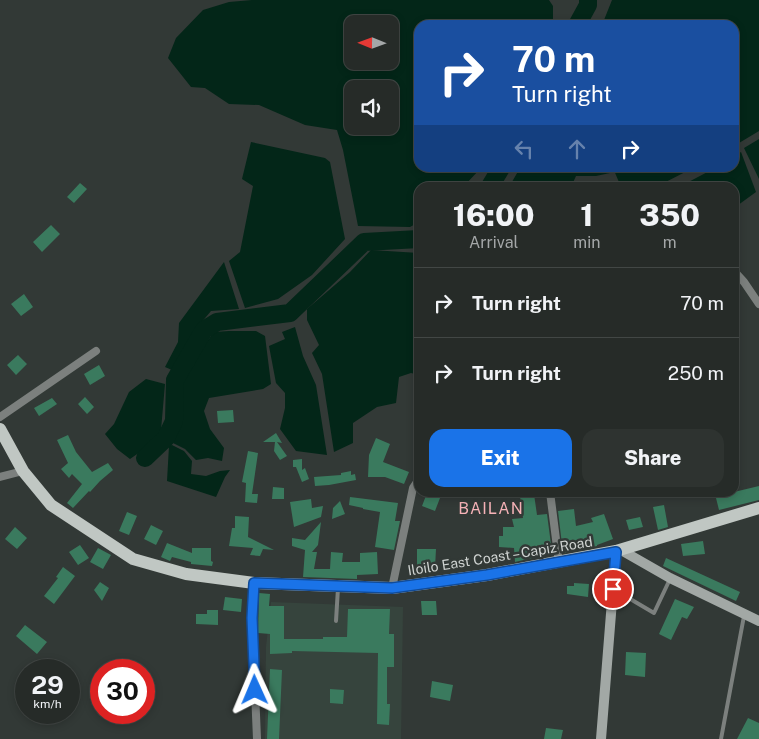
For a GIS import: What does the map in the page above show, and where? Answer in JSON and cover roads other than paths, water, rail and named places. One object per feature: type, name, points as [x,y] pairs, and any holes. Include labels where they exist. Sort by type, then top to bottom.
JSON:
[{"type":"main road","name":"Iloilo East Coast – Capiz Road","points":[[0,429],[23,471],[51,505],[133,559],[186,574],[254,583],[392,588],[487,575],[618,551],[759,508]]},
{"type":"main road","points":[[601,739],[613,589],[618,551],[759,621]]},
{"type":"street","points":[[739,276],[759,304]]},
{"type":"street","points":[[0,416],[96,351]]},
{"type":"street","points":[[0,477],[23,471]]},
{"type":"street","points":[[392,588],[414,486]]},
{"type":"street","points":[[551,497],[559,563]]},
{"type":"street","points":[[254,583],[252,618],[258,739]]},
{"type":"lane","points":[[613,589],[654,613],[670,578]]},
{"type":"lane","points":[[336,620],[338,586]]},
{"type":"lane","points":[[721,739],[745,614]]},
{"type":"waterway","points":[[580,20],[588,5],[588,0]]},
{"type":"waterway","points":[[493,182],[499,172]]},
{"type":"waterway","points":[[145,458],[166,438],[174,421],[175,380],[204,330],[217,322],[290,313],[364,242],[414,239]]},
{"type":"district","name":"BAILAN","points":[[491,508]]}]
